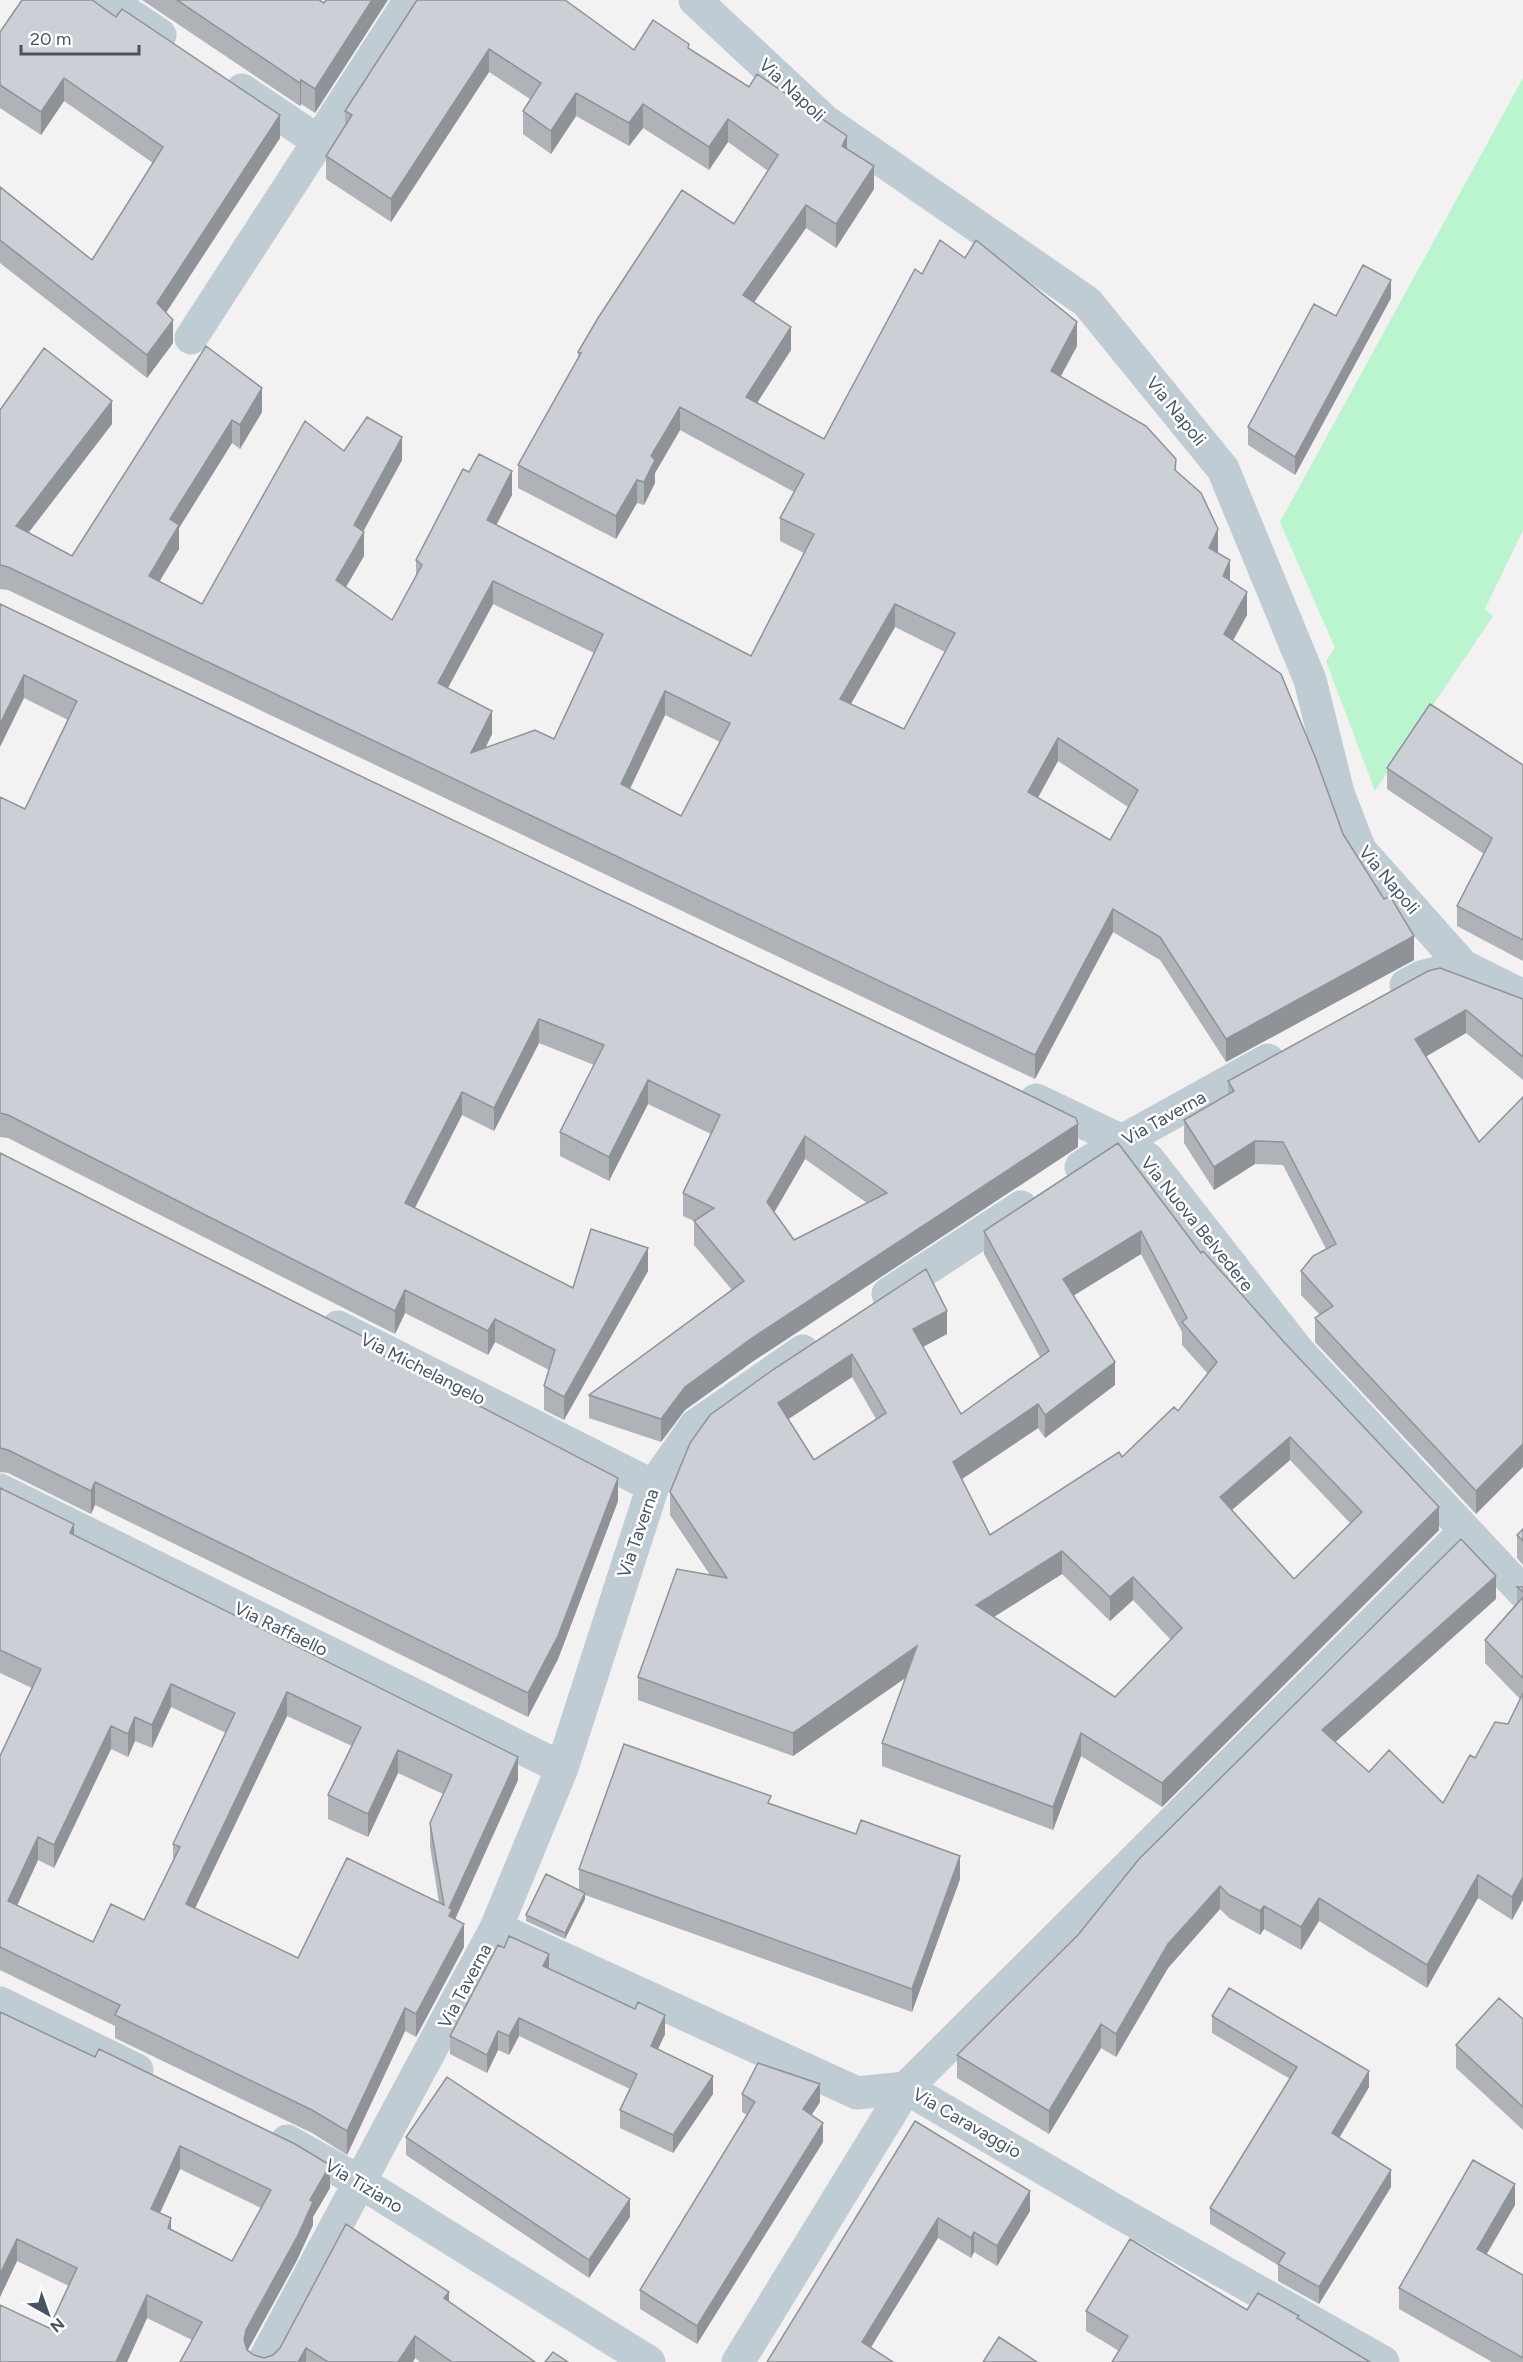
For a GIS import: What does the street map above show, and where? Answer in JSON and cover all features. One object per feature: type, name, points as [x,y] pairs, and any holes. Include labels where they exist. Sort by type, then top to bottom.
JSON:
[{"type":"street","points":[[108,0],[184,51]]},
{"type":"street","points":[[190,338],[410,0]]},
{"type":"street","name":"Via Napoli","points":[[695,0],[825,121],[1087,302],[1223,469],[1310,680],[1338,793],[1360,850],[1463,966]]},
{"type":"street","points":[[213,71],[318,141]]},
{"type":"street","points":[[1380,999],[1421,977],[1463,966],[1523,996]]},
{"type":"street","name":"Via Taverna","points":[[862,1311],[1122,1141],[1297,1044]]},
{"type":"street","name":"Via Nuova Belvedere","points":[[1012,1088],[1122,1141],[1148,1159],[1299,1352],[1523,1592]]},
{"type":"street","name":"Via Michelangelo","points":[[310,1312],[653,1486]]},
{"type":"street","name":"Via Taverna","points":[[263,2362],[496,1928],[562,1768],[653,1486],[696,1425],[823,1338]]},
{"type":"street","name":"Via Raffaello","points":[[0,1490],[562,1768]]},
{"type":"street","points":[[738,2362],[906,2088],[1465,1531]]},
{"type":"street","name":"Via Caravaggio","points":[[496,1928],[857,2093],[906,2088],[1111,2208],[1383,2362]]},
{"type":"street","points":[[0,2003],[168,2084]]},
{"type":"street","name":"Via Tiziano","points":[[262,2130],[304,2150],[360,2182],[649,2362]]},
{"type":"green space","points":[[1523,78],[1523,530],[1485,609],[1493,616],[1375,791],[1326,661],[1335,648],[1280,522]]},
{"type":"building","points":[[22,0],[92,0],[116,17],[122,9],[280,115],[157,303],[173,320],[147,355],[0,240],[0,187],[92,260],[163,147],[64,78],[41,112],[0,85],[0,32]]},
{"type":"building","points":[[177,0],[319,0],[324,3],[326,0],[372,0],[315,89],[301,80],[300,83]]},
{"type":"building","points":[[417,0],[565,0],[634,50],[653,20],[689,44],[688,48],[749,87],[757,74],[847,136],[842,146],[874,166],[836,224],[806,205],[743,295],[791,327],[746,397],[824,439],[915,269],[922,274],[940,240],[965,258],[976,240],[1077,322],[1051,371],[1146,426],[1176,459],[1175,470],[1201,493],[1218,529],[1209,548],[1230,560],[1223,576],[1247,592],[1224,634],[1281,674],[1316,759],[1343,834],[1384,899],[1390,896],[1414,936],[1226,1039],[1160,937],[1113,909],[1035,1055],[0,565],[0,410],[44,348],[112,401],[16,526],[72,556],[206,346],[262,388],[240,425],[232,420],[170,519],[179,525],[149,576],[202,604],[305,421],[344,451],[367,417],[402,437],[354,525],[364,532],[336,580],[392,620],[422,565],[416,560],[463,469],[469,472],[479,454],[512,471],[487,520],[751,656],[814,534],[780,518],[804,474],[680,407],[651,456],[655,460],[644,482],[637,480],[616,516],[518,465],[598,318],[682,190],[734,224],[778,155],[728,119],[709,147],[643,104],[629,123],[576,93],[551,131],[523,111],[541,83],[489,49],[391,199],[326,156],[352,115],[345,111]],"holes":[[[493,581],[603,634],[554,739],[535,730],[471,753],[492,711],[438,683]],[[895,604],[955,633],[904,729],[840,699]],[[665,691],[730,723],[681,816],[621,784]],[[1058,738],[1138,790],[1110,840],[1028,792]]]},
{"type":"building","points":[[1363,265],[1391,280],[1295,457],[1248,427],[1314,304],[1336,316]]},
{"type":"building","points":[[0,604],[1017,1089],[1076,1118],[1078,1124],[752,1338],[685,1387],[661,1419],[589,1395],[744,1281],[694,1221],[714,1208],[683,1193],[720,1115],[648,1080],[609,1157],[560,1132],[604,1045],[539,1019],[494,1108],[462,1092],[405,1203],[573,1288],[591,1229],[648,1248],[564,1397],[544,1386],[555,1350],[495,1319],[488,1331],[405,1290],[395,1311],[0,1113],[0,797],[25,809],[77,701],[24,675],[0,724]],"holes":[[[805,1136],[887,1193],[794,1240],[767,1202]]]},
{"type":"building","points":[[1430,704],[1523,765],[1523,940],[1457,906],[1492,838],[1387,768]]},
{"type":"building","points":[[1440,968],[1523,999],[1523,1057],[1466,1010],[1415,1039],[1479,1142],[1523,1097],[1523,1444],[1476,1491],[1315,1318],[1333,1306],[1301,1271],[1313,1256],[1336,1244],[1283,1142],[1255,1141],[1214,1167],[1184,1120],[1234,1091],[1228,1081],[1428,971]]},
{"type":"building","points":[[1118,1143],[1201,1253],[1203,1251],[1283,1341],[1439,1507],[1162,1783],[1081,1733],[1053,1807],[882,1743],[917,1646],[793,1733],[638,1677],[677,1569],[727,1578],[670,1492],[690,1443],[710,1415],[774,1369],[926,1269],[947,1311],[913,1329],[961,1414],[1049,1351],[984,1231]],"holes":[[[1141,1231],[1187,1318],[1182,1322],[1217,1362],[1178,1411],[1174,1407],[1122,1457],[1119,1452],[990,1535],[953,1462],[1038,1404],[1045,1415],[1115,1362],[1063,1279]],[[852,1354],[886,1413],[814,1460],[778,1403]],[[1290,1437],[1362,1512],[1294,1579],[1220,1497]],[[1062,1551],[1110,1597],[1133,1577],[1182,1628],[1115,1697],[976,1605]]]},
{"type":"building","points":[[0,1153],[378,1344],[374,1351],[618,1478],[558,1636],[528,1693],[95,1482],[91,1491],[0,1448]]},
{"type":"building","points":[[0,1488],[74,1524],[70,1533],[518,1757],[449,1908],[452,1909],[449,1916],[464,1924],[416,2014],[405,2008],[347,2131],[312,2110],[115,2015],[120,2005],[0,1947],[0,1756],[41,1669],[0,1650]],"holes":[[[171,1684],[235,1713],[173,1844],[180,1847],[144,1920],[111,1904],[93,1942],[8,1901],[38,1837],[54,1845],[111,1726],[128,1734],[135,1717],[152,1725]],[[287,1692],[361,1727],[328,1795],[368,1814],[398,1750],[452,1775],[430,1823],[444,1905],[347,1858],[298,1958],[186,1904]]]},
{"type":"building","points":[[1523,1529],[1523,1541],[1517,1535]]},
{"type":"building","points":[[1461,1539],[1496,1576],[1322,1730],[1369,1772],[1389,1750],[1443,1803],[1470,1755],[1475,1758],[1495,1722],[1508,1724],[1523,1693],[1523,1877],[1512,1897],[1478,1875],[1427,1965],[1319,1898],[1301,1927],[1264,1906],[1260,1911],[1229,1895],[1220,1886],[1168,1944],[1116,2034],[1101,2024],[1049,2111],[957,2055],[1078,1935],[1139,1859]]},
{"type":"building","points":[[1523,1597],[1523,1678],[1485,1640]]},
{"type":"building","points":[[624,1744],[771,1796],[768,1803],[856,1834],[861,1820],[960,1856],[912,1989],[579,1869]]},
{"type":"building","points":[[546,1874],[585,1893],[565,1933],[526,1915]]},
{"type":"building","points":[[509,1936],[549,1954],[543,1966],[635,2009],[638,2002],[665,2015],[651,2046],[713,2076],[673,2135],[620,2110],[637,2074],[519,2018],[509,2036],[498,2031],[487,2055],[450,2036],[498,1945],[504,1948]]},
{"type":"building","points":[[1229,1988],[1369,2071],[1332,2133],[1391,2170],[1319,2287],[1278,2264],[1285,2253],[1210,2208],[1297,2067],[1212,2016]]},
{"type":"building","points":[[1499,1998],[1523,2019],[1523,2107],[1456,2045]]},
{"type":"building","points":[[0,2012],[95,2057],[99,2049],[295,2144],[330,2165],[310,2200],[313,2202],[297,2237],[246,2330],[244,2340],[247,2350],[254,2355],[264,2358],[273,2355],[280,2348],[346,2224],[449,2292],[444,2298],[535,2362],[452,2362],[415,2336],[398,2362],[328,2362],[306,2348],[298,2362],[180,2362],[202,2322],[147,2295],[116,2362],[0,2362],[0,2305],[49,2328],[77,2268],[17,2239],[0,2274]],"holes":[[[180,2146],[271,2190],[232,2261],[168,2228],[171,2218],[151,2209]]]},
{"type":"building","points":[[758,2063],[820,2084],[803,2109],[823,2123],[697,2326],[640,2290],[755,2102],[742,2094]]},
{"type":"building","points":[[447,2077],[630,2199],[589,2260],[406,2137]]},
{"type":"building","points":[[915,2121],[1030,2191],[997,2246],[974,2232],[971,2238],[938,2218],[862,2342],[893,2362],[767,2362]]},
{"type":"building","points":[[1473,2160],[1515,2184],[1477,2249],[1523,2275],[1523,2358],[1399,2288]]},
{"type":"building","points":[[1130,2239],[1247,2310],[1258,2293],[1299,2316],[1297,2318],[1370,2362],[1112,2362],[1128,2336],[1086,2311]]},
{"type":"building","points":[[999,2337],[1037,2362],[983,2362]]},
{"type":"building","points":[[553,2352],[568,2362],[545,2362]]}]
